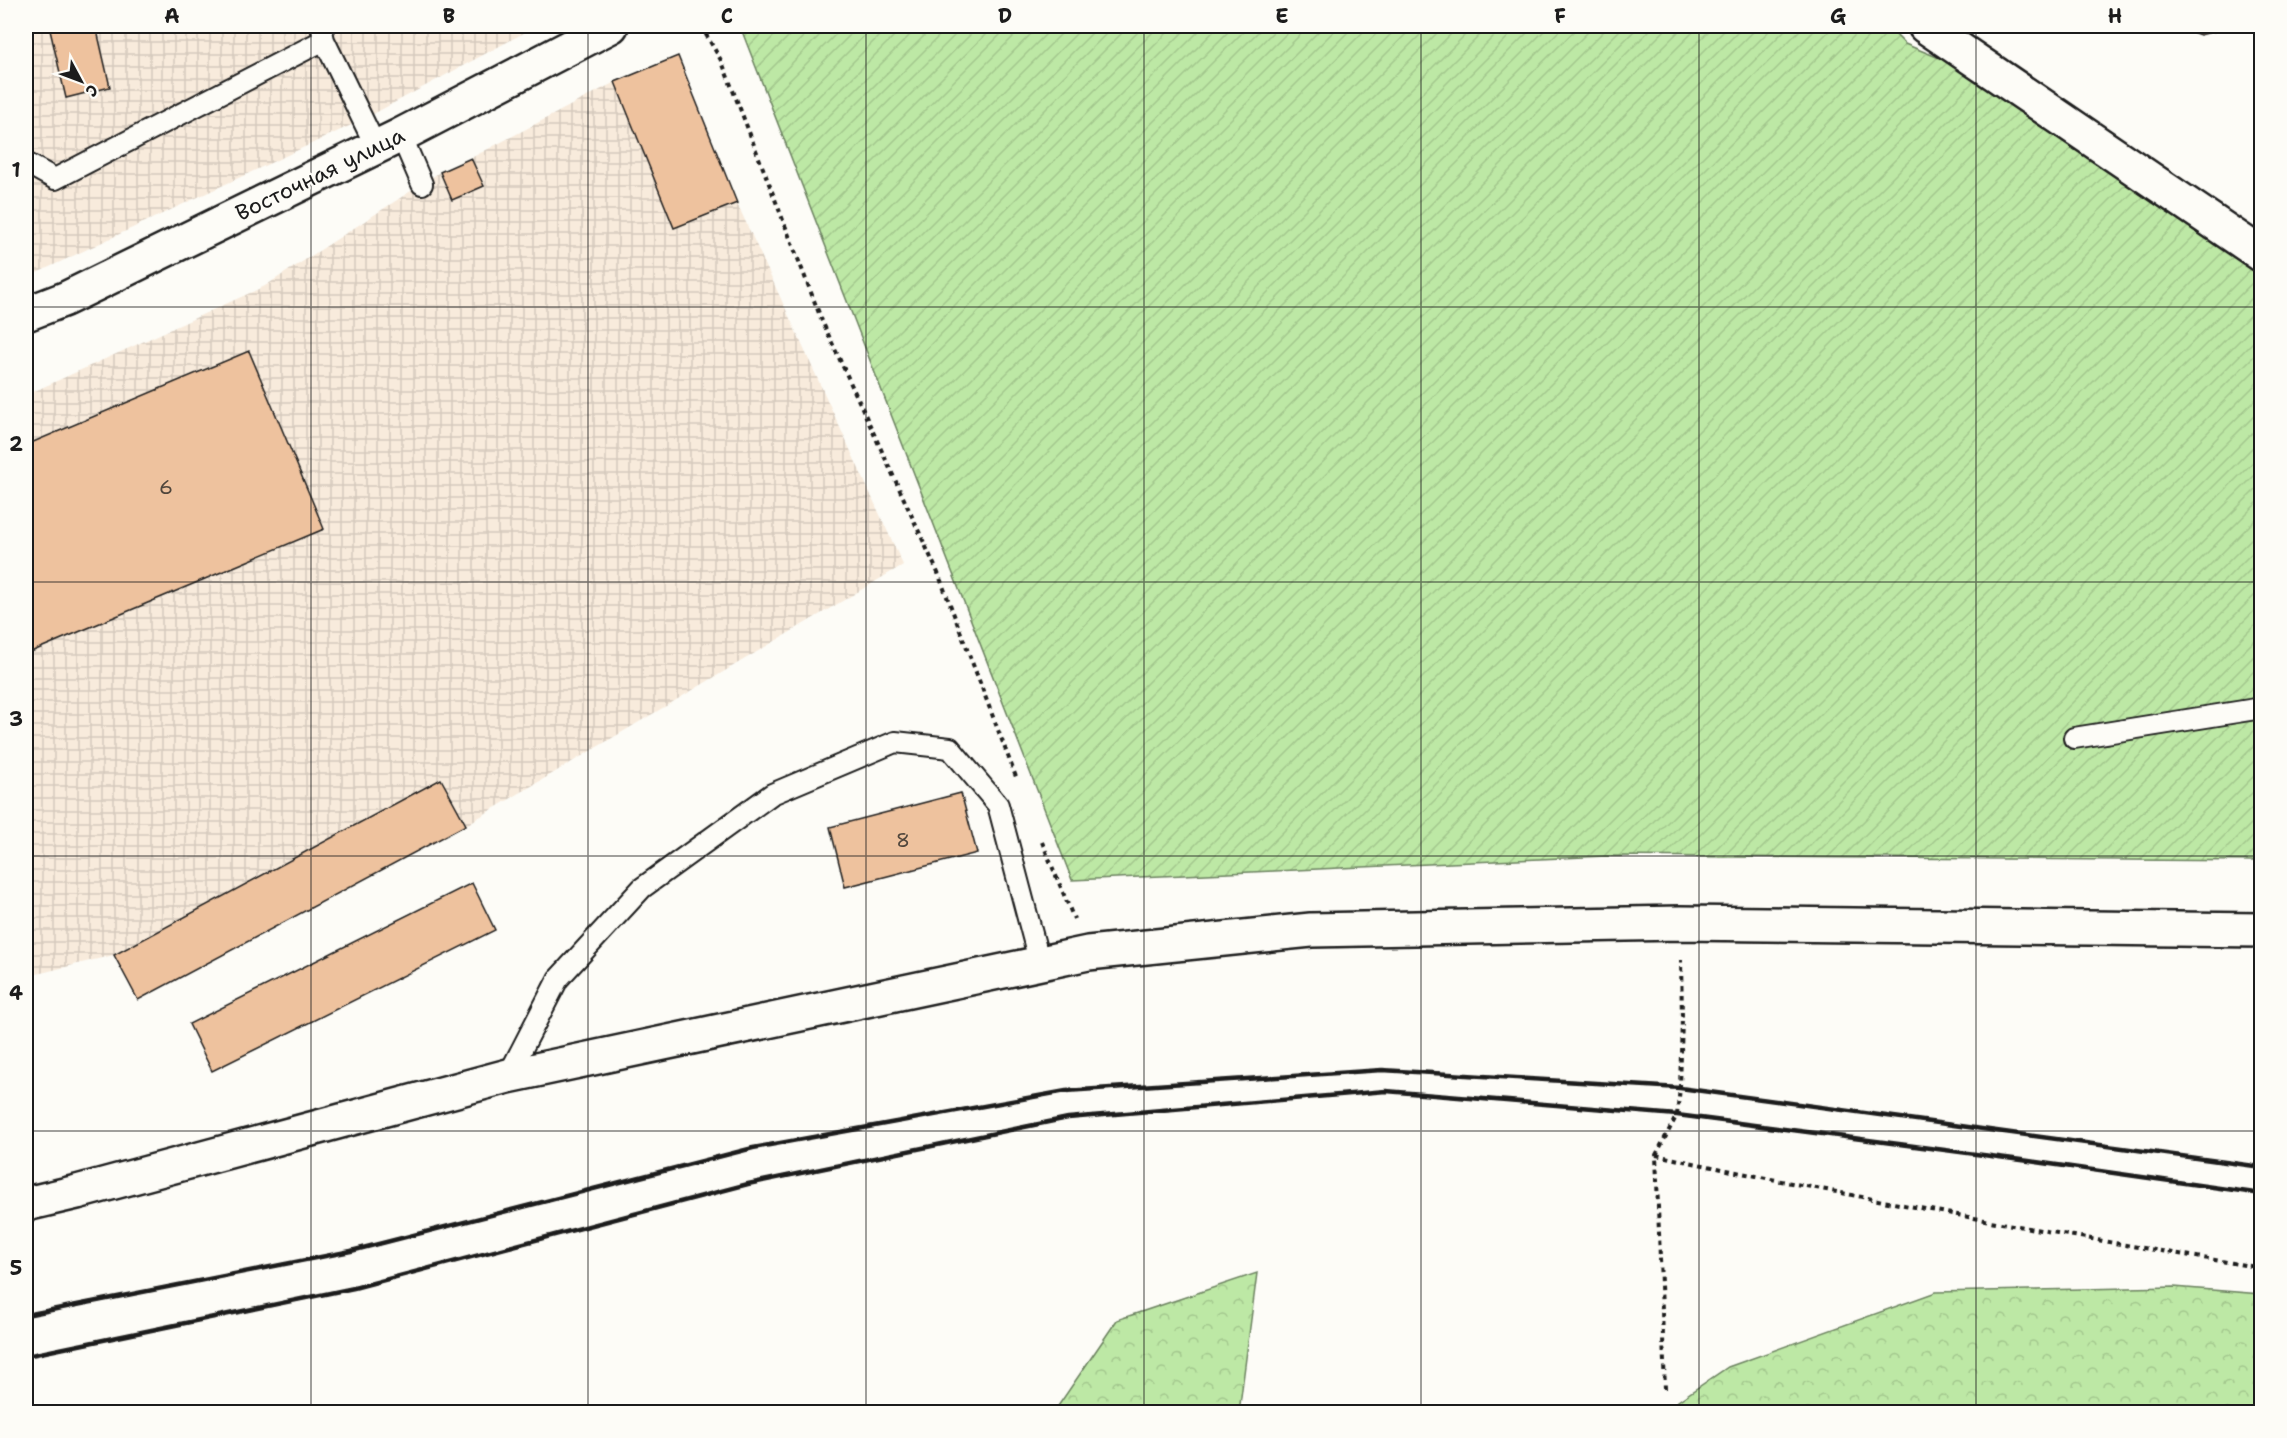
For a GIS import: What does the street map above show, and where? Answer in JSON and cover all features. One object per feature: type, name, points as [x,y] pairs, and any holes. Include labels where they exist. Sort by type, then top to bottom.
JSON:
[{"type":"street","name":"Восточная улица","points":[[26,314],[65,299],[389,141],[611,26]]},
{"type":"street","points":[[1925,26],[2262,255]]},
{"type":"street","points":[[26,1204],[508,1076],[1088,953],[1311,930],[1681,923],[2262,930]]},
{"type":"lane","points":[[26,163],[55,179],[322,33],[389,141],[422,184]]},
{"type":"lane","points":[[2074,738],[2262,708]]},
{"type":"lane","points":[[508,1076],[558,979],[642,888],[772,794],[895,742],[950,748],[998,805],[1040,964]]},
{"type":"path","points":[[701,26],[722,62],[822,321],[938,573],[1019,783]]},
{"type":"path","points":[[1040,837],[1088,953]]},
{"type":"path","points":[[1665,1389],[1656,1155],[1677,1115],[1680,1088],[1681,923]]},
{"type":"path","points":[[1656,1155],[2052,1233],[2257,1267]]},
{"type":"shaded area","points":[[26,26],[537,26],[362,120],[26,278]]},
{"type":"shaded area","points":[[678,56],[737,203],[903,565],[466,825],[441,780],[114,955],[29,976],[33,1033],[26,1034],[26,395],[265,286],[440,172],[615,82]]},
{"type":"green space","points":[[740,26],[1887,26],[1905,44],[1959,66],[2261,272],[2261,861],[1607,856],[1072,880]]},
{"type":"green space","points":[[1257,1273],[1239,1412],[1054,1412],[1117,1320]]},
{"type":"green space","points":[[2174,1287],[2261,1294],[2261,1412],[1662,1412],[1728,1367],[1936,1292]]},
{"type":"building","points":[[49,26],[96,26],[110,87],[66,98]]},
{"type":"building","points":[[2176,26],[2228,26],[2200,35]]},
{"type":"building","points":[[678,56],[737,203],[674,228],[615,82]]},
{"type":"building","points":[[471,158],[484,186],[452,200],[440,172]]},
{"type":"building","points":[[26,253],[33,275],[26,278]]},
{"type":"building","points":[[249,351],[324,529],[26,654],[26,445]]},
{"type":"building","points":[[441,779],[466,825],[138,1000],[114,955]]},
{"type":"building","points":[[961,793],[977,853],[845,887],[830,827]]},
{"type":"building","points":[[472,883],[495,930],[212,1071],[189,1024]]},
{"type":"building","points":[[26,976],[29,976],[33,1033],[26,1034]]},
{"type":"railway","points":[[26,1315],[351,1251],[753,1148],[1066,1091],[1382,1070],[1680,1088],[2262,1167]]},
{"type":"railway","points":[[26,1356],[354,1288],[748,1184],[1068,1118],[1386,1091],[1677,1115],[2262,1194]]}]
